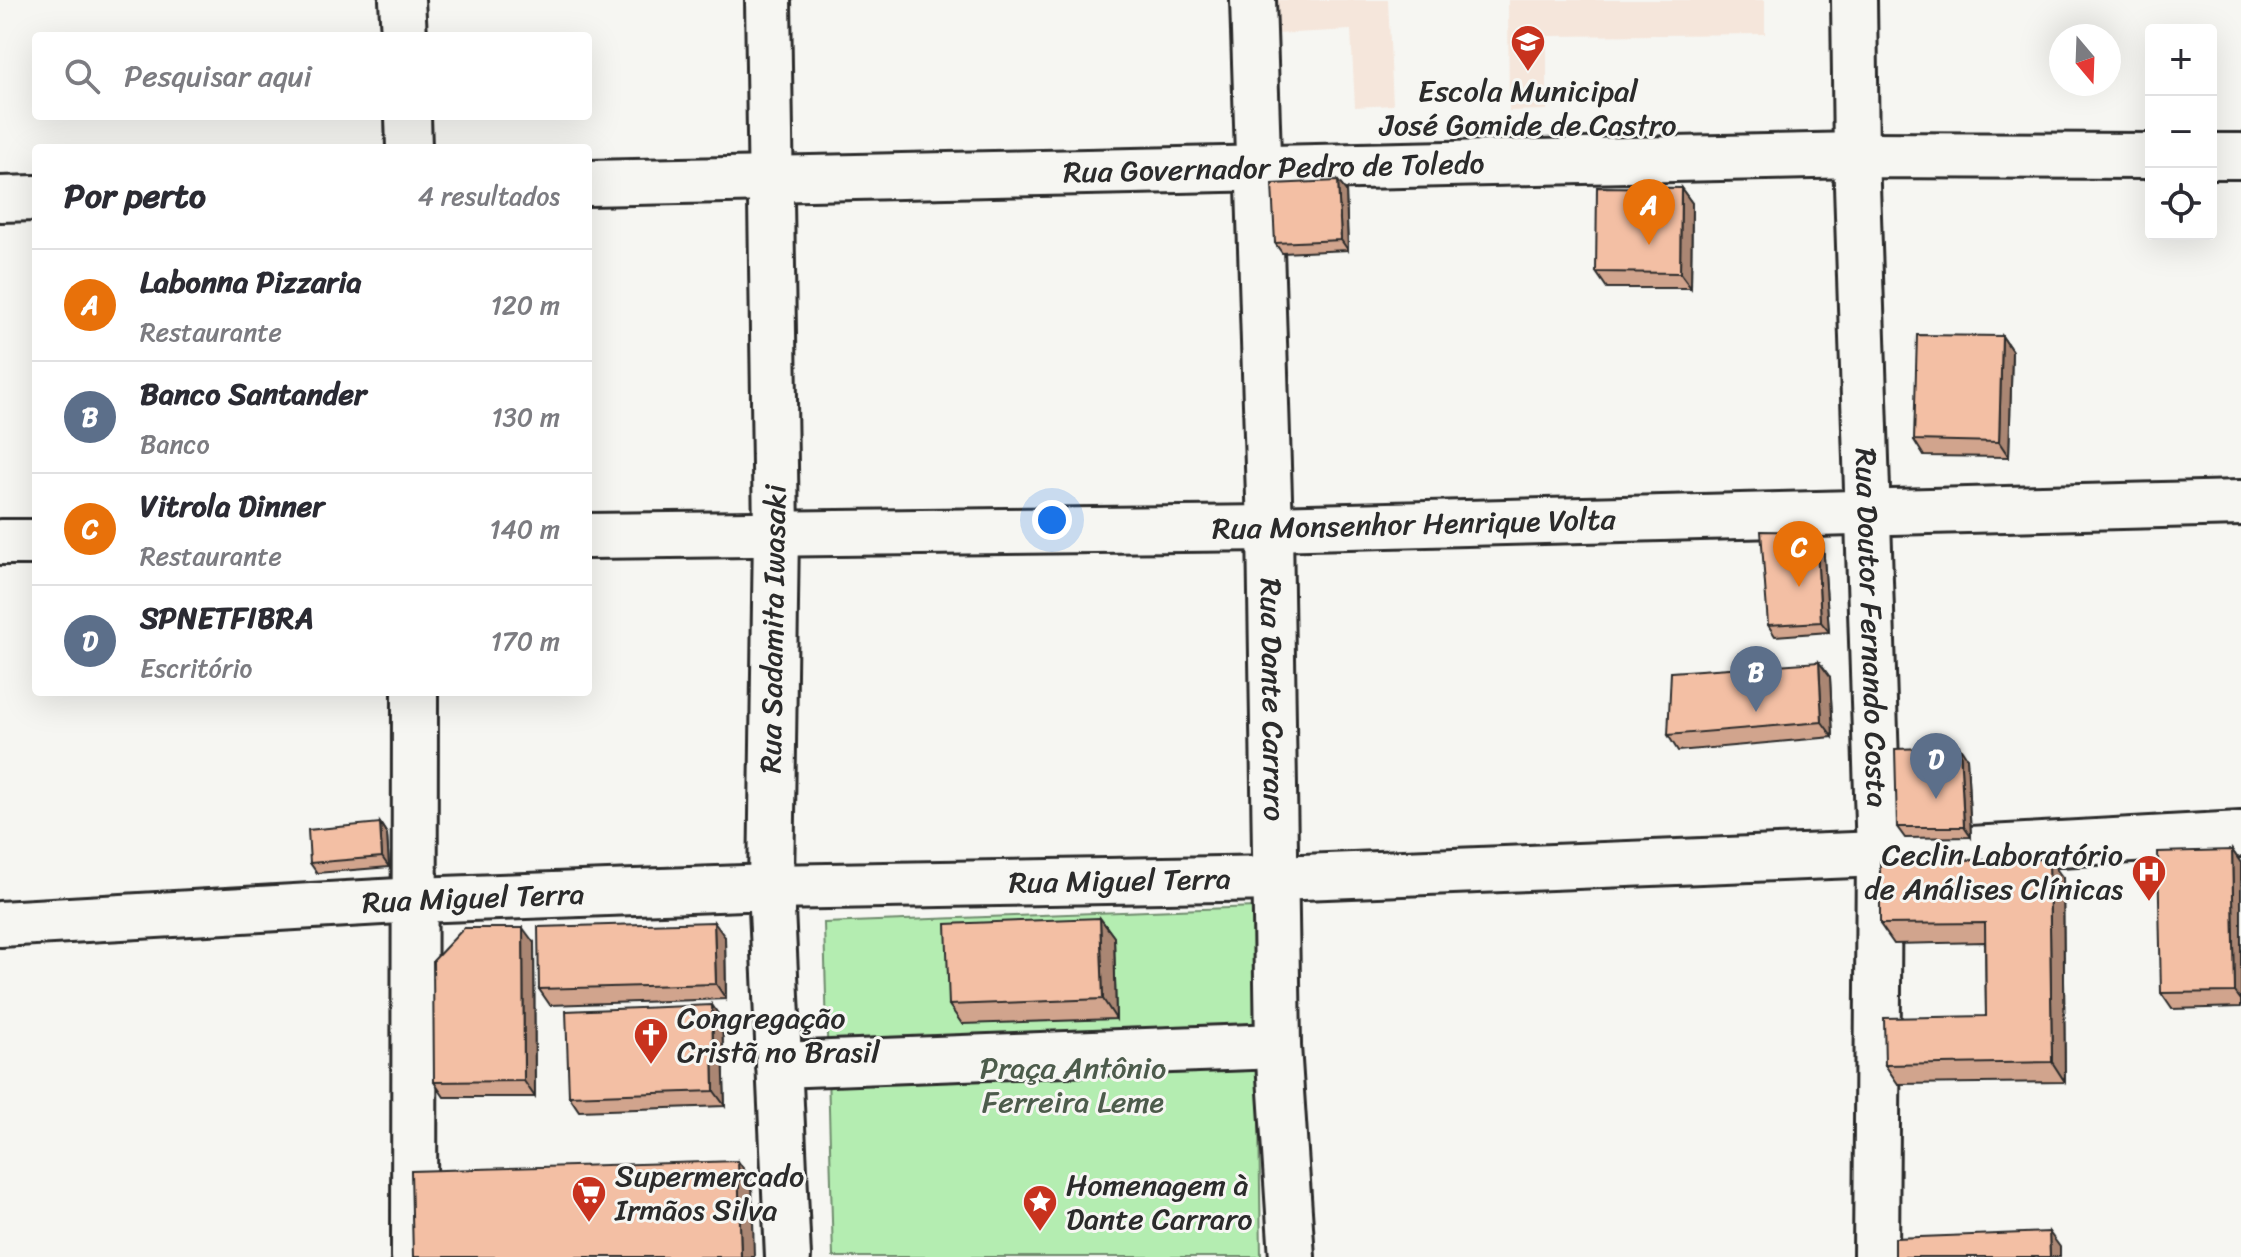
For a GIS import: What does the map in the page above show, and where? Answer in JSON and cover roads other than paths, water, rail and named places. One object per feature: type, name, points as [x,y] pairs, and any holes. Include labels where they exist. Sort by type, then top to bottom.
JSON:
[{"type":"street","points":[[402,0],[404,32]]},
{"type":"street","name":"Rua Sadamita Iwasaki","points":[[768,0],[776,532],[771,887],[788,1257]]},
{"type":"street","name":"Rua Dante Carraro","points":[[1253,0],[1270,528],[1278,1046],[1292,1257]]},
{"type":"street","name":"Rua Doutor Fernando Costa","points":[[1854,0],[1856,155],[1879,854],[1876,1257]]},
{"type":"street","points":[[408,120],[409,144]]},
{"type":"street","name":"Rua Governador Pedro de Toledo","points":[[592,183],[1856,155],[2145,156]]},
{"type":"street","points":[[2217,156],[2241,156]]},
{"type":"street","points":[[0,199],[32,198]]},
{"type":"street","name":"Rua Monsenhor Henrique Volta","points":[[592,536],[1270,528],[2241,503]]},
{"type":"street","points":[[0,542],[32,542]]},
{"type":"street","points":[[414,1257],[415,696]]},
{"type":"street","name":"Rua Miguel Terra","points":[[0,924],[416,900],[771,887],[1277,878],[1879,854],[2241,834]]},
{"type":"street","points":[[779,1065],[1278,1046]]},
{"type":"place","name":"Escola Municipal José Gomide de Castro","points":[[1528,73]]},
{"type":"place","name":"Labonna Pizzaria","points":[[1649,245]]},
{"type":"place","name":"Vitrola Dinner","points":[[1799,587]]},
{"type":"place","name":"Banco Santander","points":[[1756,712]]},
{"type":"place","name":"SPNETFIBRA","points":[[1936,799]]},
{"type":"place","name":"Ceclin Laboratório de Análises Clínicas","points":[[2149,903]]},
{"type":"place","name":"Congregação Cristã no Brasil","points":[[651,1066]]},
{"type":"place","name":"Supermercado Irmãos Silva","points":[[589,1224]]},
{"type":"place","name":"Homenagem à Dante Carraro","points":[[1040,1233]]},
{"type":"park label","name":"Praça Antônio Ferreira Leme","points":[[1073,1085]]}]
